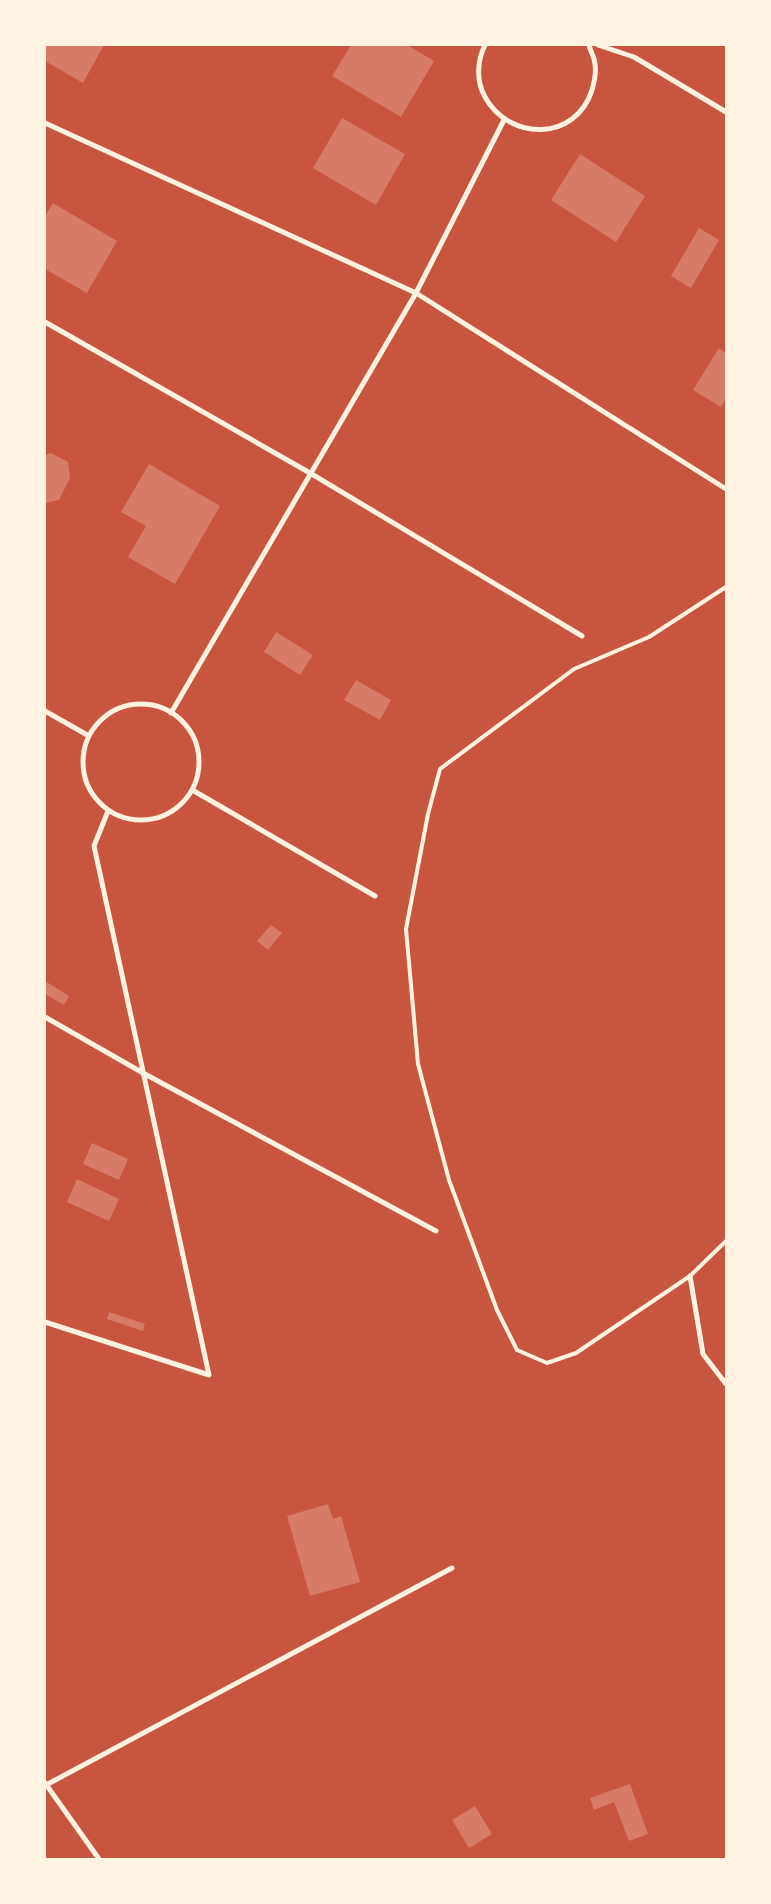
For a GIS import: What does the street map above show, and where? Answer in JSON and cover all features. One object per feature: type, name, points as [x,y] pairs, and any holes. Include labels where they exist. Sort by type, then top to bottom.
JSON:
[{"type":"street","points":[[485,45],[481,53],[478,72],[481,90],[490,107],[504,120],[521,128],[541,130],[560,126],[577,115],[589,99],[595,80],[594,60],[589,45]]},
{"type":"street","points":[[598,45],[634,57],[726,112]]},
{"type":"street","points":[[171,713],[416,293],[504,120]]},
{"type":"street","points":[[45,123],[416,293],[726,489]]},
{"type":"street","points":[[45,322],[310,473],[582,636]]},
{"type":"street","points":[[142,704],[161,707],[171,713],[178,717],[191,732],[198,751],[199,771],[194,791],[181,806],[164,816],[144,821],[125,818],[108,811],[94,798],[85,781],[82,762],[85,744],[93,727],[107,714],[123,706],[142,704]]},
{"type":"street","points":[[45,711],[89,736]]},
{"type":"street","points":[[194,791],[375,896]]},
{"type":"street","points":[[45,1322],[209,1374],[94,846],[108,811]]},
{"type":"street","points":[[45,1017],[142,1073],[436,1231]]},
{"type":"street","points":[[690,1276],[703,1354],[726,1384]]},
{"type":"street","points":[[99,1859],[45,1784],[452,1568]]},
{"type":"lane","points":[[726,587],[649,637],[574,669],[440,769],[428,814],[406,930],[418,1064],[449,1180],[497,1310],[517,1350],[547,1363],[576,1353],[690,1276],[726,1241]]},
{"type":"building","points":[[45,45],[104,45],[83,83],[45,61]]},
{"type":"building","points":[[351,45],[407,45],[434,61],[401,117],[332,76]]},
{"type":"building","points":[[342,118],[405,154],[376,205],[313,168]]},
{"type":"building","points":[[580,154],[645,196],[616,242],[551,200]]},
{"type":"building","points":[[53,203],[117,241],[87,293],[45,269],[45,216]]},
{"type":"building","points":[[699,228],[719,240],[691,288],[671,276]]},
{"type":"building","points":[[719,348],[726,353],[726,398],[721,407],[693,390]]},
{"type":"building","points":[[51,453],[68,462],[70,478],[59,500],[45,503],[45,455]]},
{"type":"building","points":[[149,464],[220,506],[175,584],[128,557],[146,526],[121,512]]},
{"type":"building","points":[[276,632],[313,655],[300,675],[264,652]]},
{"type":"building","points":[[356,680],[391,700],[380,720],[344,700]]},
{"type":"building","points":[[271,925],[282,933],[268,950],[257,941]]},
{"type":"building","points":[[45,981],[69,996],[64,1005],[45,994]]},
{"type":"building","points":[[92,1143],[128,1159],[119,1180],[83,1164]]},
{"type":"building","points":[[77,1179],[119,1199],[109,1221],[67,1202]]},
{"type":"building","points":[[109,1312],[145,1324],[143,1331],[107,1319]]},
{"type":"building","points":[[328,1504],[333,1519],[341,1516],[360,1582],[310,1596],[287,1516]]},
{"type":"building","points":[[630,1784],[648,1834],[629,1841],[614,1802],[594,1810],[590,1798]]},
{"type":"building","points":[[475,1806],[492,1834],[469,1848],[452,1820]]}]
